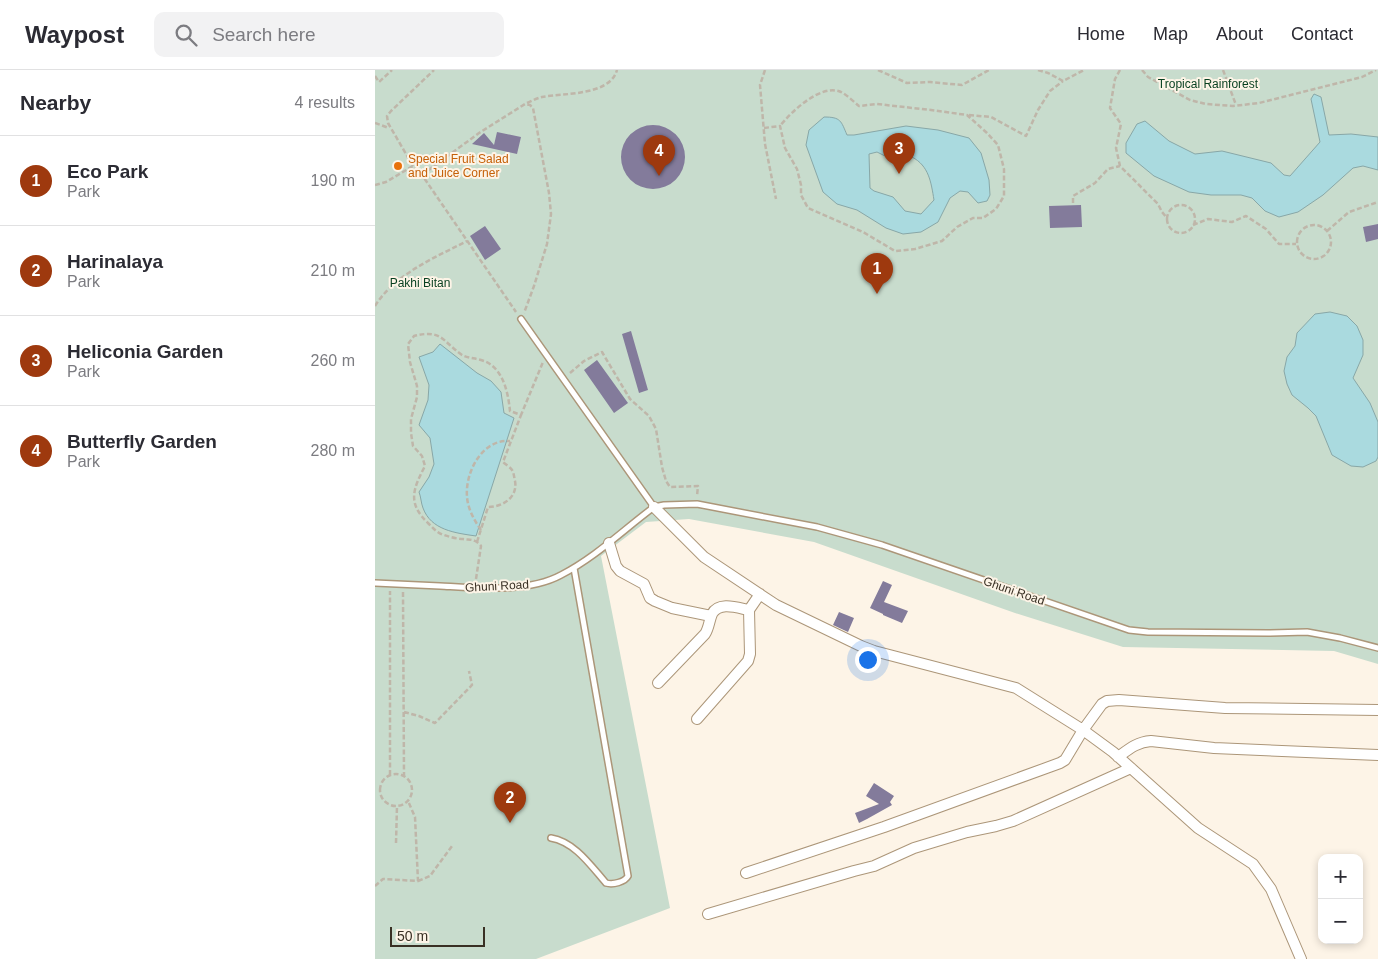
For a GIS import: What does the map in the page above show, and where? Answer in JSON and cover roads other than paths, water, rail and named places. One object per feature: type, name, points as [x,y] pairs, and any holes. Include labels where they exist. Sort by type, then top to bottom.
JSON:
[{"type":"street","points":[[654,507],[704,558],[777,605],[874,651],[1016,688],[1085,731],[1116,755],[1198,828],[1253,864],[1271,888],[1301,959]]},
{"type":"street","points":[[609,543],[616,566],[620,571],[644,584],[650,598],[672,608],[711,616]]},
{"type":"street","points":[[697,719],[748,661],[750,654],[749,610],[760,594]]},
{"type":"street","points":[[658,683],[705,634],[709,627],[711,616],[716,609],[722,606],[749,610]]},
{"type":"street","points":[[746,873],[884,827],[1060,764],[1065,760],[1102,704],[1107,701],[1119,700],[1225,708],[1378,710]]},
{"type":"street","points":[[1116,755],[1144,741],[1214,748],[1378,755]]},
{"type":"street","points":[[708,914],[874,866],[914,848],[1013,821],[1131,768]]},
{"type":"lane","points":[[521,319],[654,507]]},
{"type":"lane","name":"Ghuni Road","points":[[375,583],[475,588],[537,584],[559,576],[592,558],[654,507],[696,504],[817,526],[864,540],[1129,630],[1218,633],[1307,632],[1378,648]]},
{"type":"lane","points":[[551,838],[568,844],[607,883],[611,884],[627,878],[627,867],[574,568]]},
{"type":"water","points":[[1314,94],[1321,97],[1329,135],[1351,134],[1378,137],[1378,170],[1363,166],[1353,168],[1323,195],[1298,212],[1279,217],[1265,211],[1252,198],[1241,195],[1211,195],[1189,192],[1154,176],[1126,153],[1126,143],[1137,124],[1145,121],[1169,141],[1195,154],[1222,151],[1271,163],[1284,175],[1290,176],[1320,142],[1311,99]]},
{"type":"water","points":[[824,117],[830,117],[840,121],[847,135],[906,126],[938,130],[969,138],[981,153],[989,180],[990,195],[987,201],[978,203],[968,192],[960,191],[950,198],[938,222],[921,232],[903,234],[886,228],[857,210],[837,204],[823,192],[806,145],[809,130]],"holes":[[[877,152],[893,160],[912,157],[926,170],[934,200],[921,214],[905,211],[893,197],[870,188],[869,154]]]},
{"type":"water","points":[[1330,312],[1347,316],[1357,326],[1363,340],[1363,355],[1353,378],[1370,403],[1378,422],[1378,457],[1376,461],[1363,467],[1351,466],[1332,455],[1316,416],[1292,395],[1284,371],[1287,357],[1295,346],[1297,333],[1315,314]]},
{"type":"water","points":[[440,344],[477,373],[491,381],[501,392],[504,413],[514,418],[476,536],[452,532],[438,526],[423,508],[419,492],[429,477],[434,464],[430,438],[419,425],[428,400],[429,385],[419,357],[433,352]]},
{"type":"place","name":"Special Fruit Salad and Juice Corner","points":[[398,166]]},
{"type":"place","name":"Heliconia Garden","points":[[899,174]]},
{"type":"place","name":"Butterfly Garden","points":[[659,176]]},
{"type":"place","name":"Eco Park","points":[[877,294]]},
{"type":"place","name":"Harinalaya","points":[[510,823]]},
{"type":"park label","name":"Tropical Rainforest","points":[[1208,84]]},
{"type":"park label","name":"Pakhi Bitan","points":[[420,283]]}]
